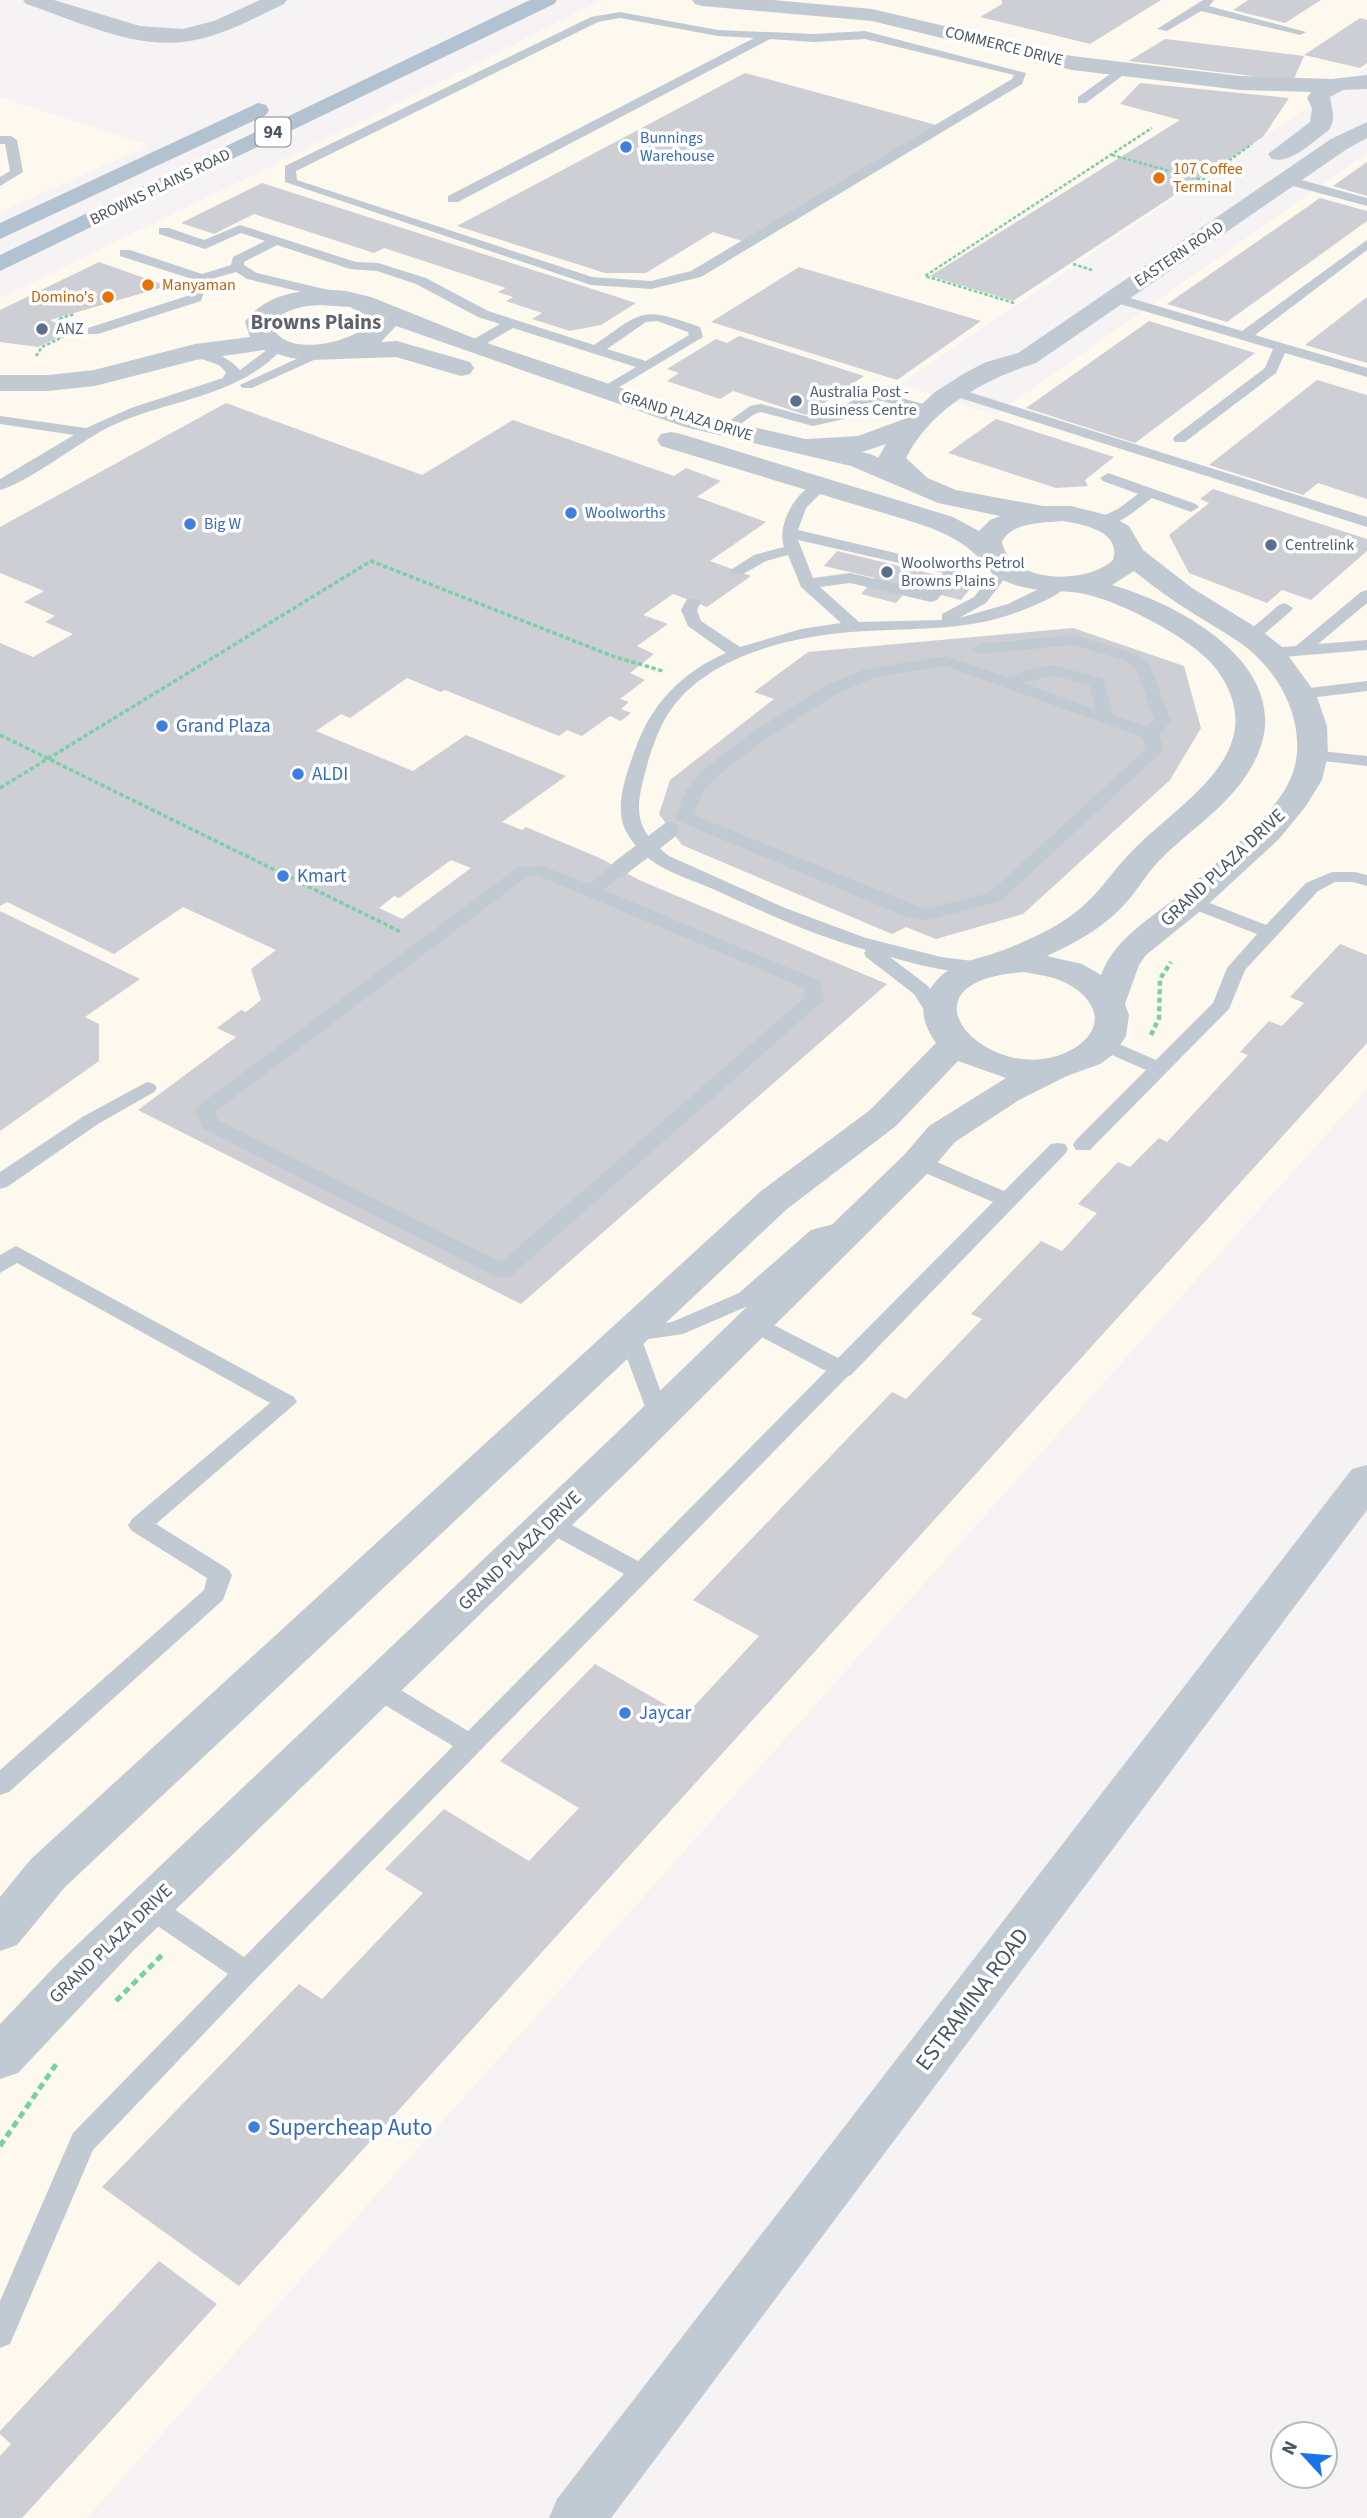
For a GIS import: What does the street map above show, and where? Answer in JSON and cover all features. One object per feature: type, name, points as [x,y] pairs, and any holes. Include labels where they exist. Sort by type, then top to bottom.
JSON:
[{"type":"main road","name":"BROWNS PLAINS ROAD","points":[[0,264],[547,0]]},
{"type":"main road","name":"BROWNS PLAINS ROAD","points":[[0,232],[279,100]]},
{"type":"street","points":[[33,0],[143,33],[176,37],[201,33],[277,0]]},
{"type":"street","name":"COMMERCE DRIVE","points":[[707,0],[900,20],[1046,58],[1240,83],[1324,99]]},
{"type":"street","name":"COMMERCE DRIVE","points":[[739,0],[768,5]]},
{"type":"street","points":[[1324,99],[1367,82]]},
{"type":"street","points":[[1324,99],[1344,118],[1367,122]]},
{"type":"street","points":[[1262,166],[1321,125],[1324,99]]},
{"type":"street","name":"EASTERN ROAD","points":[[922,486],[891,460],[897,444],[924,416],[986,371],[1027,358],[1287,180],[1367,129]]},
{"type":"street","points":[[0,368],[50,369],[109,360],[302,299],[338,297]]},
{"type":"street","name":"GRAND PLAZA DRIVE","points":[[338,297],[354,299],[471,346],[724,430],[860,460],[958,499],[1041,513],[1082,516],[1101,522],[1117,531],[1128,542],[1130,554],[1182,594],[1274,647],[1301,694],[1311,726],[1312,755],[1306,780],[1296,799],[1267,832],[1191,902],[1134,948],[1122,964],[1108,1003]]},
{"type":"street","points":[[328,351],[354,347],[378,334],[383,326],[383,317],[377,310]]},
{"type":"street","points":[[267,312],[257,330],[272,344]]},
{"type":"street","name":"EASTERN ROAD","points":[[986,371],[996,347],[1006,340]]},
{"type":"street","points":[[0,383],[48,383],[95,378],[195,352],[272,344]]},
{"type":"street","name":"GRAND PLAZA DRIVE","points":[[272,344],[328,351],[379,348],[416,353],[715,456],[943,523],[967,535],[996,559],[1029,579],[1069,584]]},
{"type":"street","name":"EASTERN ROAD","points":[[801,446],[862,444],[924,416]]},
{"type":"street","points":[[996,559],[988,540],[995,530],[1014,520],[1041,513]]},
{"type":"street","points":[[1069,584],[1114,573],[1125,564],[1130,554]]},
{"type":"street","points":[[989,966],[1024,962],[1051,966],[1076,974],[1096,987],[1108,1003],[1113,1017],[1111,1031],[1103,1044],[1075,1062],[1056,1067],[1029,1069],[1001,1065],[975,1057],[948,1032],[939,1004],[946,989],[961,976],[1063,937],[1081,926],[1113,897],[1148,853],[1224,784],[1242,756],[1251,723],[1245,690],[1229,665],[1202,639],[1167,615],[1142,604],[1069,584]]},
{"type":"street","points":[[0,1930],[48,1872],[775,1199],[883,1118],[948,1032]]},
{"type":"street","name":"GRAND PLAZA DRIVE","points":[[0,2058],[33,2021],[149,1906],[755,1325],[918,1162],[942,1133],[1006,1092],[1056,1067]]},
{"type":"street","name":"ESTRAMINA ROAD","points":[[577,2518],[1367,1480]]},
{"type":"lane","points":[[1163,29],[1210,0]]},
{"type":"lane","points":[[1199,7],[1300,32]]},
{"type":"lane","points":[[1020,73],[1018,82],[696,274],[651,285],[592,281],[291,182],[289,169],[595,19],[621,16],[718,33],[814,38],[865,35],[1020,73],[1046,58]]},
{"type":"lane","points":[[453,200],[771,34]]},
{"type":"lane","points":[[1082,100],[1124,70]]},
{"type":"lane","points":[[0,140],[11,140],[17,172],[0,182]]},
{"type":"lane","points":[[1287,180],[1367,202]]},
{"type":"lane","points":[[164,231],[205,245],[240,229],[355,266],[378,267],[421,281],[483,314],[646,366]]},
{"type":"lane","points":[[237,267],[237,260],[276,240]]},
{"type":"lane","points":[[1245,336],[1367,244]]},
{"type":"lane","points":[[125,253],[202,278],[237,267],[252,276],[338,297]]},
{"type":"lane","points":[[252,276],[267,312]]},
{"type":"lane","points":[[93,331],[196,298],[202,278]]},
{"type":"lane","points":[[1115,298],[1367,373]]},
{"type":"lane","points":[[596,350],[643,318],[658,317],[695,330],[696,337],[606,391]]},
{"type":"lane","points":[[471,346],[511,323]]},
{"type":"lane","points":[[0,485],[90,433],[149,405],[230,380],[268,359],[272,344]]},
{"type":"lane","points":[[1180,439],[1271,370],[1281,347]]},
{"type":"lane","points":[[196,391],[250,385],[328,351]]},
{"type":"lane","points":[[195,352],[225,362],[233,372],[230,380]]},
{"type":"lane","points":[[956,392],[1367,522]]},
{"type":"lane","points":[[724,430],[750,410],[761,408],[813,422],[839,416],[864,399],[882,397],[924,416]]},
{"type":"lane","points":[[0,420],[90,433]]},
{"type":"lane","points":[[0,467],[23,473]]},
{"type":"lane","points":[[1108,478],[1191,507]]},
{"type":"lane","points":[[819,487],[799,506],[789,533],[793,549],[807,584],[854,626]]},
{"type":"lane","points":[[1101,522],[1123,512],[1149,493]]},
{"type":"lane","points":[[789,533],[953,571],[930,597],[850,578],[807,584]]},
{"type":"lane","points":[[737,571],[760,558],[793,549]]},
{"type":"lane","points":[[933,624],[980,600],[996,559]]},
{"type":"lane","points":[[989,966],[954,966],[912,958],[857,942],[663,860],[641,844],[630,819],[630,792],[643,752],[662,710],[691,680],[738,653],[805,631],[854,626],[963,622],[1041,597],[1069,584]]},
{"type":"lane","points":[[1274,647],[1367,595]]},
{"type":"lane","points":[[693,602],[689,610],[694,624],[738,653]]},
{"type":"lane","points":[[1274,647],[1285,608]]},
{"type":"lane","points":[[980,649],[1074,640],[1130,657],[1144,668],[1163,720],[1150,734]]},
{"type":"lane","points":[[1274,647],[1367,645]]},
{"type":"lane","points":[[591,892],[677,823],[695,790],[710,773],[756,738],[830,690],[872,673],[946,661],[1150,734]]},
{"type":"lane","points":[[1008,683],[1040,670],[1061,669],[1098,683],[1105,718]]},
{"type":"lane","points":[[1301,694],[1367,687]]},
{"type":"lane","points":[[677,823],[912,913],[925,915],[995,897],[1155,750],[1150,734]]},
{"type":"lane","points":[[1312,755],[1367,761]]},
{"type":"lane","points":[[524,871],[542,871],[591,892],[813,985],[814,1000],[503,1272],[209,1124],[205,1110],[524,871]]},
{"type":"lane","points":[[1083,1145],[1222,1005],[1236,968],[1312,887],[1332,877],[1356,877],[1367,881]]},
{"type":"lane","points":[[1191,902],[1268,932]]},
{"type":"lane","points":[[857,942],[921,990],[948,1032]]},
{"type":"lane","points":[[1103,1044],[1161,1069]]},
{"type":"lane","points":[[0,1182],[91,1119],[147,1088]]},
{"type":"lane","points":[[0,2334],[83,2141],[246,1972],[843,1370],[1058,1149]]},
{"type":"lane","points":[[918,1162],[1006,1200]]},
{"type":"lane","points":[[659,1417],[629,1334],[675,1329],[747,1298],[818,1235],[854,1226]]},
{"type":"lane","points":[[0,1785],[215,1594],[220,1575],[140,1525],[286,1402],[5,1255]]},
{"type":"lane","points":[[755,1325],[843,1370]]},
{"type":"lane","points":[[549,1523],[641,1573]]},
{"type":"lane","points":[[377,1688],[472,1745]]},
{"type":"lane","points":[[149,1906],[246,1972]]},
{"type":"path","points":[[1014,303],[925,276],[1152,128]]},
{"type":"path","points":[[1111,155],[1202,180],[1255,141]]},
{"type":"path","points":[[1073,264],[1092,270]]},
{"type":"path","points":[[0,788],[371,561],[615,657],[691,680]]},
{"type":"path","points":[[0,735],[428,943]]},
{"type":"shaded area","points":[[602,0],[1367,0],[1367,67],[900,384],[995,415],[1367,153],[1367,1089],[87,2518],[0,2518],[0,298]]},
{"type":"shaded area","points":[[0,97],[143,143],[149,145],[0,212]]},
{"type":"building","points":[[1002,0],[1161,0],[1090,44],[980,17],[1002,4]]},
{"type":"building","points":[[1248,0],[1321,0],[1285,23],[1233,10]]},
{"type":"building","points":[[1360,18],[1367,20],[1367,63],[1360,68],[1304,55]]},
{"type":"building","points":[[1165,39],[1304,56],[1293,81],[1129,61]]},
{"type":"building","points":[[745,73],[940,126],[742,241],[713,232],[646,273],[605,273],[457,226]]},
{"type":"building","points":[[1140,83],[1289,98],[1263,137],[1013,301],[930,276],[1180,120],[1120,104]]},
{"type":"building","points":[[1367,162],[1367,196],[1333,186]]},
{"type":"building","points":[[262,183],[636,303],[601,325],[570,331],[532,319],[542,313],[506,301],[513,297],[498,292],[506,288],[384,248],[374,253],[254,214],[214,234],[181,223]]},
{"type":"building","points":[[1320,198],[1367,211],[1367,221],[1227,322],[1167,304]]},
{"type":"building","points":[[99,262],[167,286],[50,320],[72,331],[38,347],[0,342],[0,310]]},
{"type":"building","points":[[799,267],[981,321],[897,380],[711,322]]},
{"type":"building","points":[[1367,297],[1367,363],[1305,345]]},
{"type":"building","points":[[1149,321],[1255,353],[1135,443],[1026,408]]},
{"type":"building","points":[[739,336],[864,376],[806,415],[733,391],[720,399],[667,381],[679,373],[667,369],[716,339],[727,343]]},
{"type":"building","points":[[1317,380],[1367,395],[1367,499],[1318,483],[1303,495],[1209,465]]},
{"type":"building","name":"Grand Plaza","points":[[226,403],[422,475],[513,420],[674,476],[686,468],[721,481],[697,497],[766,522],[710,561],[751,576],[707,607],[673,594],[643,615],[668,624],[637,646],[654,654],[630,673],[645,680],[620,699],[629,702],[621,709],[631,713],[621,721],[610,716],[582,736],[567,730],[559,736],[445,690],[441,692],[407,678],[350,718],[341,714],[316,731],[413,771],[466,735],[566,776],[502,822],[522,830],[526,827],[602,859],[639,880],[887,984],[521,1304],[138,1110],[236,1037],[217,1028],[241,1010],[246,1012],[261,1000],[251,969],[276,950],[183,907],[114,954],[7,902],[0,906],[0,643],[33,657],[73,634],[45,622],[55,616],[24,602],[44,591],[0,573],[0,527]],"holes":[[[451,860],[471,868],[402,919],[379,908],[394,896],[399,898]]]},
{"type":"building","points":[[996,419],[1114,457],[1085,480],[1088,486],[1056,488],[948,453]]},
{"type":"building","name":"Centrelink","points":[[1213,489],[1367,539],[1367,551],[1311,600],[1282,590],[1267,603],[1189,573],[1169,535],[1209,503],[1200,499]]},
{"type":"building","name":"Woolworths Petrol Browns Plains","points":[[837,551],[974,584],[961,600],[910,587],[896,603],[861,594],[875,578],[824,566]]},
{"type":"building","points":[[1073,628],[1184,666],[1201,728],[1170,780],[1023,914],[936,939],[906,927],[892,934],[682,845],[659,814],[670,780],[774,699],[754,692],[808,652]]},
{"type":"building","points":[[0,911],[140,979],[85,1017],[99,1024],[99,1061],[0,1131]]},
{"type":"building","points":[[1340,944],[1367,955],[1367,1043],[239,2286],[102,2187],[299,1984],[322,1999],[423,1893],[385,1869],[444,1809],[529,1861],[579,1808],[500,1761],[595,1664],[685,1716],[759,1636],[693,1600],[892,1392],[906,1399],[982,1319],[971,1314],[1041,1241],[1062,1251],[1097,1213],[1078,1204],[1118,1162],[1130,1167],[1159,1138],[1167,1142],[1248,1055],[1240,1052],[1269,1021],[1282,1026],[1304,1003],[1290,997]]},
{"type":"building","points":[[159,2261],[217,2304],[22,2518],[0,2518],[0,2456],[11,2444],[0,2431]]},
{"type":"place","name":"Bunnings Warehouse","points":[[626,147]]},
{"type":"place","name":"107 Coffee Terminal","points":[[1159,178]]},
{"type":"place","name":"Manyaman","points":[[148,285]]},
{"type":"place","name":"Domino's","points":[[108,297]]},
{"type":"place","name":"ANZ","points":[[42,329]]},
{"type":"place","name":"Australia Post - Business Centre","points":[[796,401]]},
{"type":"place","name":"Woolworths","points":[[571,513]]},
{"type":"place","name":"Big W","points":[[190,524]]},
{"type":"place","name":"Centrelink","points":[[1271,545]]},
{"type":"place","name":"Woolworths Petrol Browns Plains","points":[[887,572]]},
{"type":"place","name":"Grand Plaza","points":[[162,726]]},
{"type":"place","name":"ALDI","points":[[298,774]]},
{"type":"place","name":"Kmart","points":[[283,876]]},
{"type":"place","name":"Jaycar","points":[[625,1713]]},
{"type":"place","name":"Supercheap Auto","points":[[254,2127]]},
{"type":"district","name":"Browns Plains","points":[[316,322]]}]
